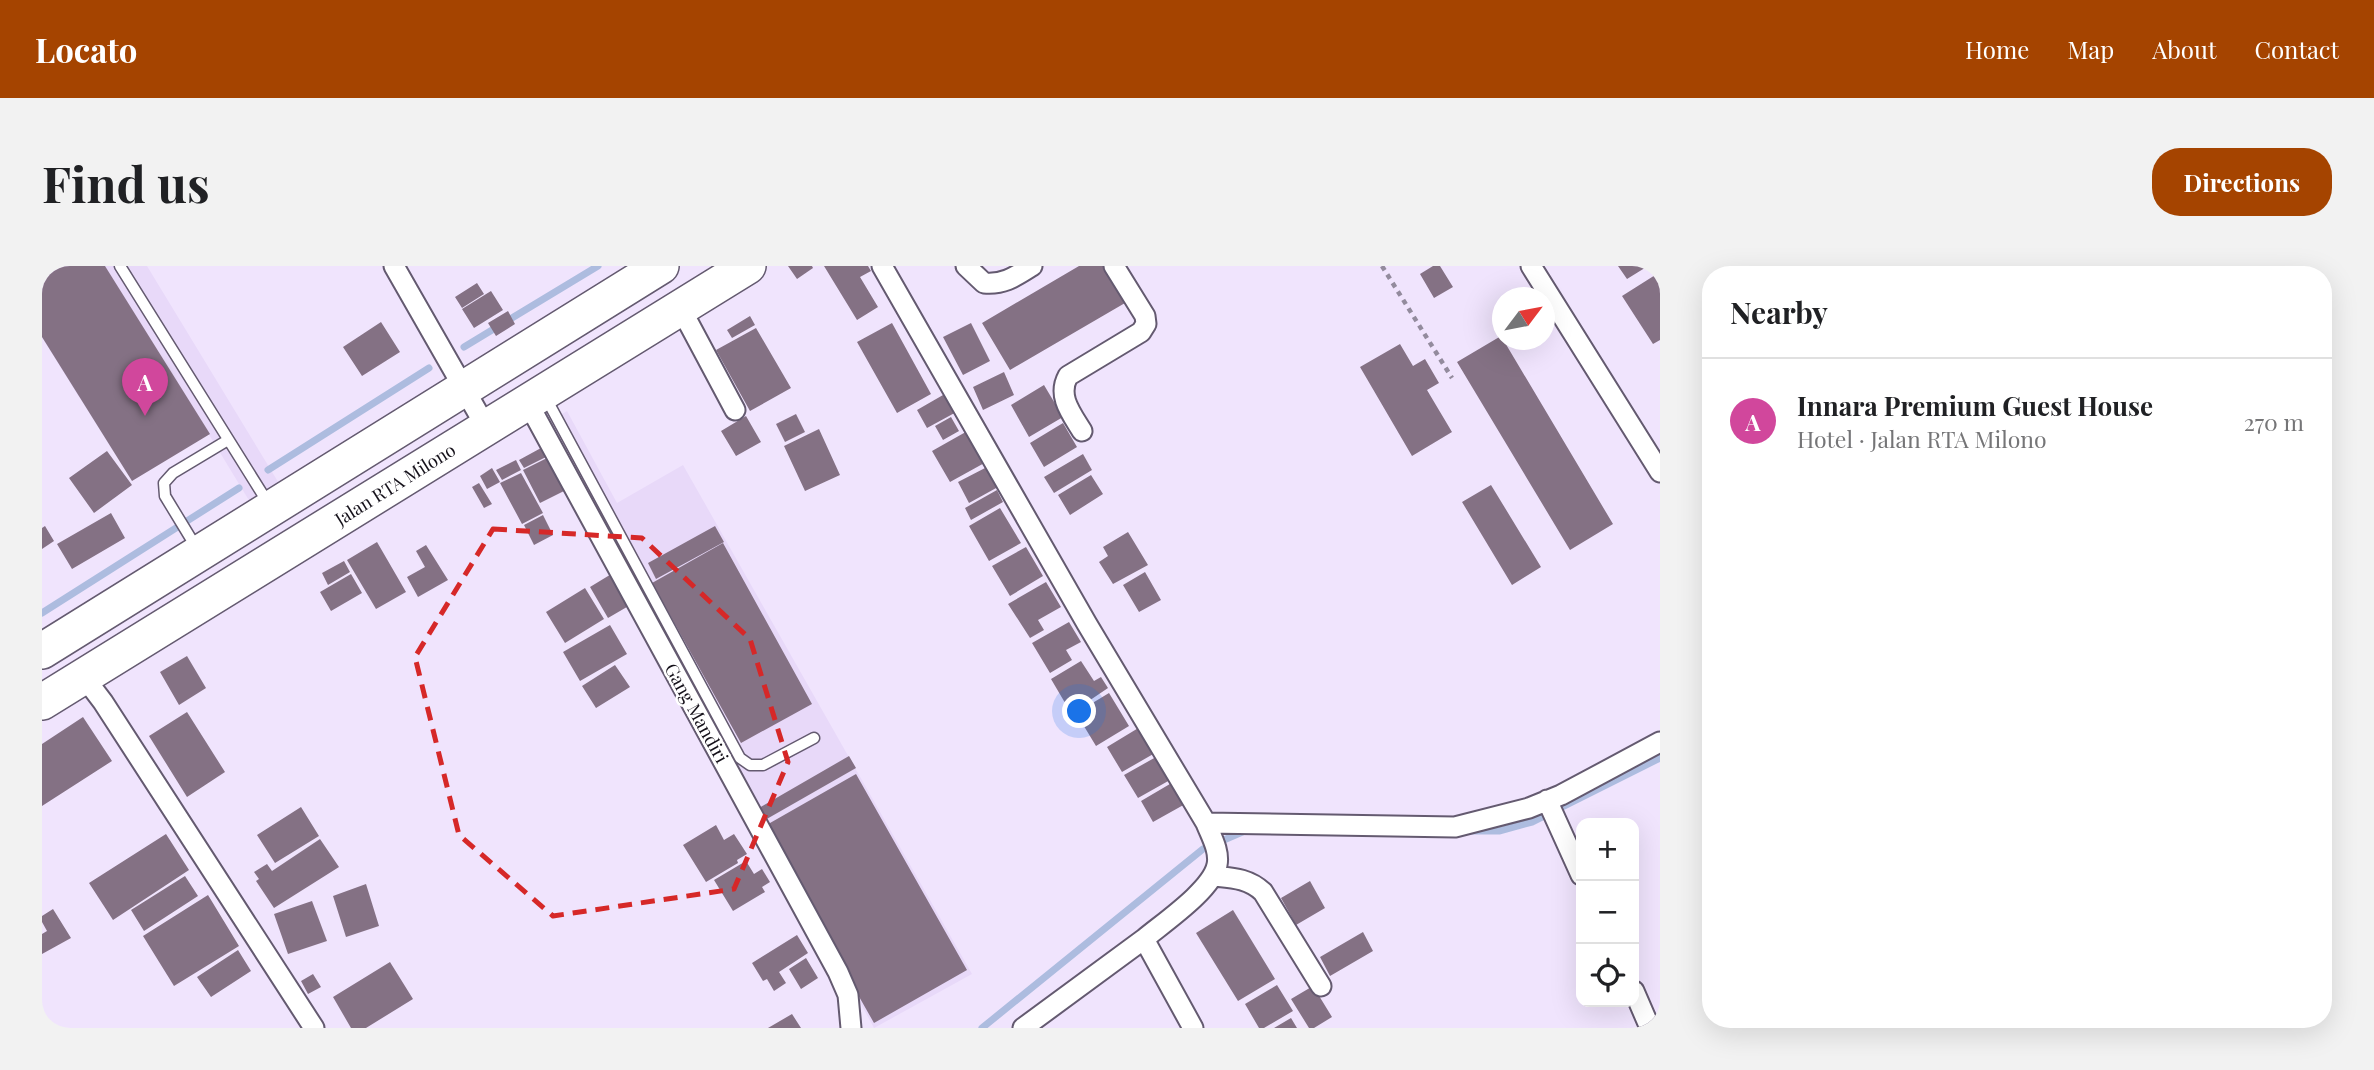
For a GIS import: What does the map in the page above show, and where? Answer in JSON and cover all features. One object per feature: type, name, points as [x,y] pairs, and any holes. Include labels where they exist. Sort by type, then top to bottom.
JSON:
[{"type":"highway","points":[[42,652],[661,266]]},
{"type":"highway","name":"Jalan RTA Milono","points":[[42,702],[748,266]]},
{"type":"street","points":[[394,266],[486,427]]},
{"type":"street","points":[[882,266],[1212,840],[1217,866],[1213,876],[1196,895],[1144,939],[1023,1028]]},
{"type":"street","points":[[966,266],[985,284],[994,284],[1006,282],[1032,266]]},
{"type":"street","points":[[1082,431],[1063,396],[1063,385],[1068,376],[1141,332],[1146,324],[1146,316],[1114,266]]},
{"type":"street","points":[[1531,266],[1660,472]]},
{"type":"street","points":[[680,307],[735,410]]},
{"type":"street","name":"Gang Mandiri","points":[[535,397],[838,972],[848,995],[851,1028]]},
{"type":"street","points":[[84,677],[314,1028]]},
{"type":"street","points":[[1212,840],[1455,827],[1511,814],[1553,812],[1658,747]]},
{"type":"street","points":[[1553,812],[1576,864]]},
{"type":"street","points":[[1213,876],[1245,880],[1255,884],[1263,892],[1321,986]]},
{"type":"street","points":[[1144,939],[1193,1028]]},
{"type":"street","points":[[1639,1002],[1650,1028]]},
{"type":"lane","points":[[120,266],[271,508]]},
{"type":"lane","points":[[535,397],[740,758],[750,765],[764,765],[814,738]]},
{"type":"lane","points":[[200,552],[165,496],[164,483],[173,473],[228,440]]},
{"type":"path","points":[[1382,266],[1452,378]]},
{"type":"highlighted area","points":[[493,529],[642,538],[750,639],[788,762],[734,889],[553,916],[459,835],[415,657]]},
{"type":"shaded area","points":[[42,266],[147,266],[280,485],[250,502],[157,349],[79,397],[42,337]]},
{"type":"shaded area","points":[[567,411],[617,503],[683,465],[972,974],[874,1028],[546,424]]},
{"type":"building","points":[[42,266],[105,266],[210,434],[132,481],[42,337]]},
{"type":"building","points":[[788,266],[812,266],[813,268],[797,279]]},
{"type":"building","points":[[824,266],[868,266],[871,271],[860,277],[878,307],[857,320]]},
{"type":"building","points":[[1079,266],[1103,266],[1125,303],[1010,370],[982,323]]},
{"type":"building","points":[[1433,266],[1440,266],[1453,287],[1434,298],[1420,274]]},
{"type":"building","points":[[1618,266],[1648,266],[1627,279]]},
{"type":"building","points":[[1660,272],[1660,340],[1653,344],[1622,296]]},
{"type":"building","points":[[477,283],[484,294],[462,308],[455,297]]},
{"type":"building","points":[[491,291],[503,310],[474,328],[462,309]]},
{"type":"building","points":[[508,311],[515,324],[496,336],[488,323]]},
{"type":"building","points":[[750,316],[755,325],[732,338],[727,330]]},
{"type":"building","points":[[381,322],[400,352],[362,376],[343,347]]},
{"type":"building","points":[[892,323],[931,394],[897,413],[857,342]]},
{"type":"building","points":[[971,323],[990,361],[963,375],[943,337]]},
{"type":"building","points":[[756,328],[791,388],[750,411],[716,350]]},
{"type":"building","points":[[1492,341],[1492,350],[1509,350],[1613,524],[1570,550],[1457,362]]},
{"type":"building","points":[[1400,344],[1413,366],[1425,359],[1439,383],[1427,390],[1452,432],[1412,456],[1360,367]]},
{"type":"building","points":[[1004,372],[1014,395],[983,410],[973,387]]},
{"type":"building","points":[[1044,385],[1063,417],[1029,437],[1011,405]]},
{"type":"building","points":[[950,391],[960,410],[927,428],[917,410]]},
{"type":"building","points":[[796,414],[805,432],[785,442],[776,424]]},
{"type":"building","points":[[746,416],[761,442],[736,456],[721,431]]},
{"type":"building","points":[[951,417],[959,431],[943,440],[935,426]]},
{"type":"building","points":[[1063,423],[1077,447],[1044,467],[1030,443]]},
{"type":"building","points":[[819,429],[840,475],[805,491],[784,446]]},
{"type":"building","points":[[971,429],[988,461],[950,482],[932,451]]},
{"type":"building","points":[[541,448],[546,457],[524,468],[519,460]]},
{"type":"building","points":[[107,451],[132,485],[94,513],[69,478]]},
{"type":"building","points":[[1083,454],[1092,470],[1054,493],[1044,477]]},
{"type":"building","points":[[547,458],[564,491],[540,503],[523,470]]},
{"type":"building","points":[[516,460],[521,470],[502,480],[496,470]]},
{"type":"building","points":[[987,467],[998,487],[969,503],[958,482]]},
{"type":"building","points":[[492,468],[500,482],[487,489],[480,476]]},
{"type":"building","points":[[521,473],[543,513],[522,524],[500,483]]},
{"type":"building","points":[[1091,475],[1103,494],[1070,515],[1058,495]]},
{"type":"building","points":[[479,483],[492,504],[484,508],[472,487]]},
{"type":"building","points":[[1491,485],[1541,567],[1512,585],[1462,502]]},
{"type":"building","points":[[997,490],[1003,502],[971,520],[965,508]]},
{"type":"building","points":[[1000,508],[1021,543],[989,561],[969,526]]},
{"type":"building","points":[[111,513],[125,538],[72,569],[57,544]]},
{"type":"building","points":[[543,515],[553,535],[534,545],[524,525]]},
{"type":"building","points":[[45,526],[54,541],[42,549],[42,528]]},
{"type":"building","points":[[715,526],[724,542],[656,579],[648,563]]},
{"type":"building","points":[[1128,532],[1148,565],[1113,584],[1099,562],[1108,556],[1103,547]]},
{"type":"building","points":[[377,542],[406,592],[376,609],[347,560]]},
{"type":"building","points":[[723,543],[812,704],[741,743],[652,583]]},
{"type":"building","points":[[426,545],[448,580],[418,597],[407,577],[425,567],[416,551]]},
{"type":"building","points":[[1026,547],[1043,576],[1010,596],[992,566]]},
{"type":"building","points":[[344,561],[350,572],[328,585],[322,573]]},
{"type":"building","points":[[1145,572],[1161,600],[1139,612],[1123,585]]},
{"type":"building","points":[[613,573],[632,604],[608,618],[590,587]]},
{"type":"building","points":[[351,574],[362,593],[331,611],[320,592]]},
{"type":"building","points":[[1046,582],[1061,607],[1038,620],[1044,630],[1030,638],[1008,604]]},
{"type":"building","points":[[585,588],[604,619],[565,643],[546,612]]},
{"type":"building","points":[[1069,622],[1081,642],[1066,650],[1072,660],[1050,673],[1032,643]]},
{"type":"building","points":[[610,625],[627,654],[580,681],[563,652]]},
{"type":"building","points":[[187,656],[206,688],[179,705],[160,672]]},
{"type":"building","points":[[1081,661],[1094,681],[1101,677],[1108,688],[1071,713],[1051,679]]},
{"type":"building","points":[[615,665],[630,687],[596,708],[582,686]]},
{"type":"building","points":[[1109,693],[1129,726],[1096,746],[1076,713]]},
{"type":"building","points":[[187,712],[225,772],[187,797],[149,736]]},
{"type":"building","points":[[83,717],[112,761],[42,806],[42,744]]},
{"type":"building","points":[[1140,727],[1155,753],[1122,772],[1107,747]]},
{"type":"building","points":[[849,756],[856,768],[765,820],[759,808]]},
{"type":"building","points":[[1156,757],[1170,780],[1138,798],[1124,775]]},
{"type":"building","points":[[856,774],[967,970],[874,1023],[763,827]]},
{"type":"building","points":[[1175,781],[1187,803],[1153,822],[1141,801]]},
{"type":"building","points":[[301,807],[319,836],[275,863],[257,835]]},
{"type":"building","points":[[716,825],[724,840],[734,834],[747,854],[737,860],[738,863],[706,882],[683,845]]},
{"type":"building","points":[[166,834],[189,870],[113,920],[89,883]]},
{"type":"building","points":[[320,839],[339,867],[274,908],[256,881],[259,879],[254,872],[267,864],[272,871]]},
{"type":"building","points":[[746,861],[754,874],[762,869],[770,882],[762,887],[765,892],[733,911],[714,880]]},
{"type":"building","points":[[185,876],[198,896],[144,931],[131,910]]},
{"type":"building","points":[[1310,881],[1325,908],[1296,925],[1281,898]]},
{"type":"building","points":[[366,884],[379,926],[346,937],[333,896]]},
{"type":"building","points":[[208,895],[239,946],[174,986],[143,936]]},
{"type":"building","points":[[312,901],[327,941],[288,954],[274,914]]},
{"type":"building","points":[[53,909],[71,938],[42,954],[42,934],[47,931],[42,916]]},
{"type":"building","points":[[1233,910],[1275,979],[1238,1001],[1196,933]]},
{"type":"building","points":[[1363,932],[1373,951],[1330,976],[1320,957]]},
{"type":"building","points":[[797,935],[808,953],[779,972],[786,983],[774,991],[767,979],[763,981],[752,963]]},
{"type":"building","points":[[238,950],[251,971],[211,997],[197,977]]},
{"type":"building","points":[[806,958],[818,978],[801,989],[789,969]]},
{"type":"building","points":[[390,962],[413,999],[366,1028],[351,1028],[333,997]]},
{"type":"building","points":[[313,974],[321,987],[308,994],[301,981]]},
{"type":"building","points":[[1277,985],[1293,1011],[1264,1028],[1259,1028],[1245,1004]]},
{"type":"building","points":[[1313,986],[1332,1017],[1314,1028],[1309,1028],[1291,999]]},
{"type":"building","points":[[792,1014],[801,1028],[768,1028]]},
{"type":"building","points":[[1291,1018],[1297,1028],[1274,1028]]},
{"type":"waterway","points":[[464,347],[598,266]]},
{"type":"waterway","points":[[268,470],[429,368]]},
{"type":"waterway","points":[[42,613],[239,488]]},
{"type":"waterway","points":[[1471,831],[1499,831],[1532,822],[1660,758]]},
{"type":"waterway","points":[[982,1028],[1203,849],[1247,830]]},
{"type":"place","name":"Innara Premium Guest House","points":[[145,416]]}]
